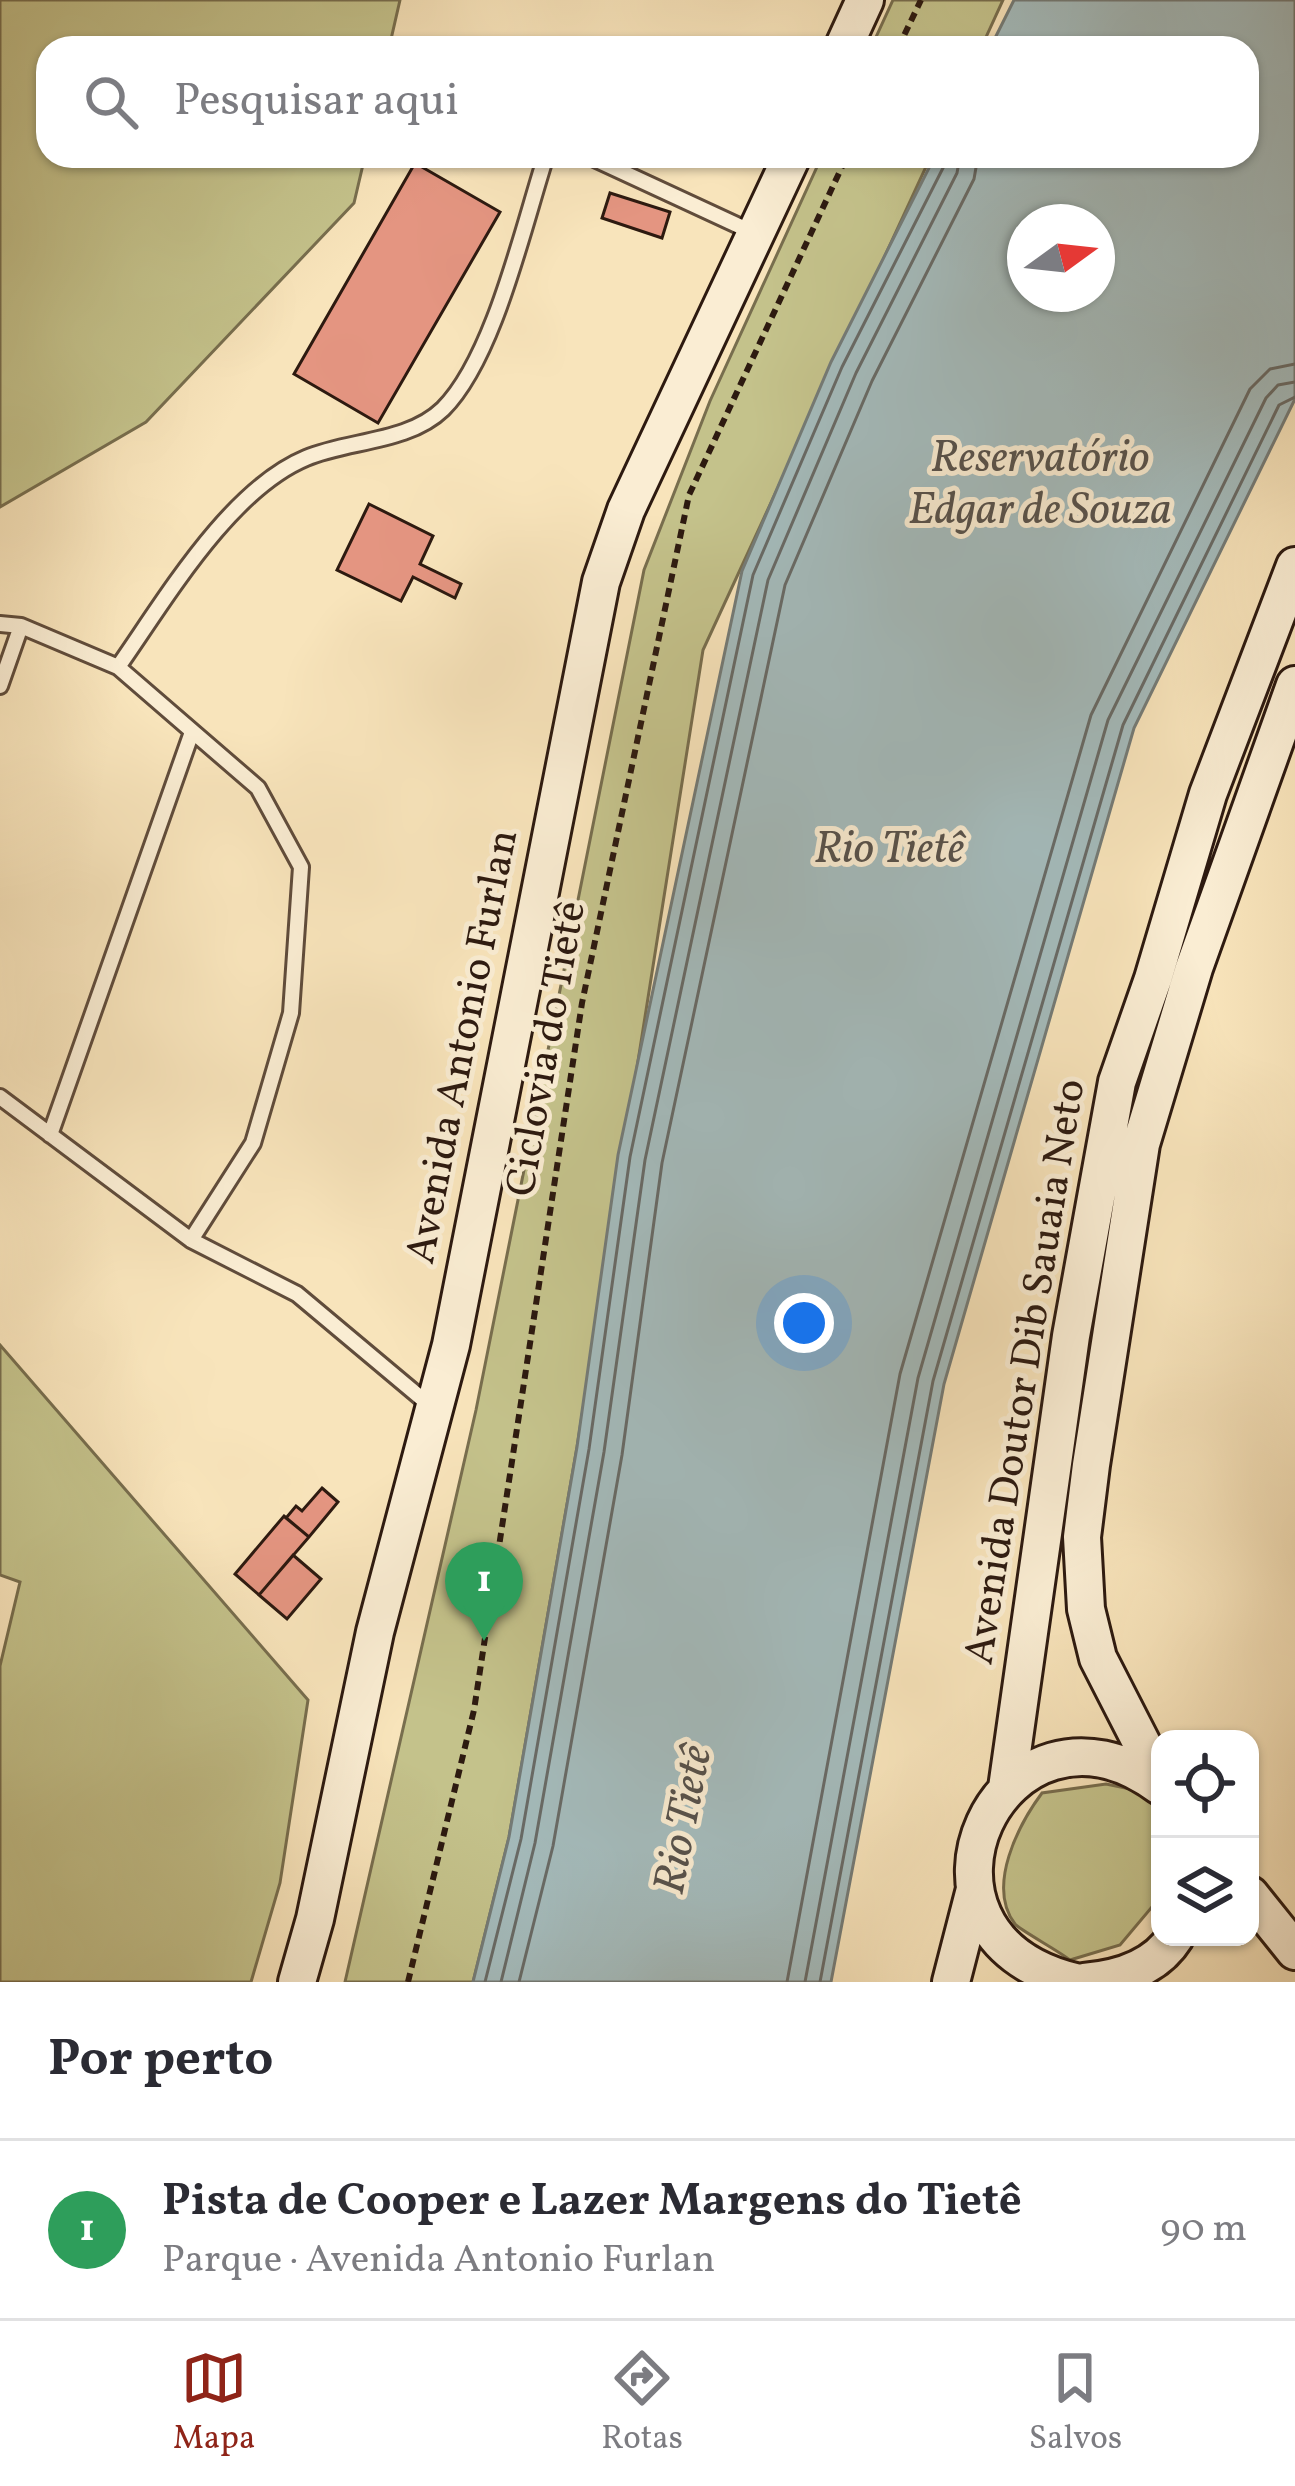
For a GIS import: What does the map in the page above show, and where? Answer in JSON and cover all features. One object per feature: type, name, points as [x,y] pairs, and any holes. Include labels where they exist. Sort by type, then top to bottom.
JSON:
[{"type":"main road","points":[[848,36],[865,0]]},
{"type":"main road","name":"Avenida Antonio Furlan","points":[[296,1982],[315,1919],[375,1632],[456,1323],[602,582],[626,510],[786,168]]},
{"type":"main road","name":"Avenida Doutor Dib Sauaia Neto","points":[[1007,1788],[1070,1336],[1117,1082],[1208,794],[1295,566]]},
{"type":"main road","name":"Avenida Doutor Dib Sauaia Neto","points":[[1151,1764],[1099,1658],[1086,1609],[1082,1537],[1090,1465],[1141,1144],[1194,968],[1295,685]]},
{"type":"main road","points":[[952,1982],[975,1889],[974,1853],[986,1818],[1007,1788],[1036,1768],[1069,1757],[1104,1758],[1151,1777]]},
{"type":"main road","points":[[975,1889],[987,1924],[1010,1954],[1041,1974],[1112,1980],[1169,1946]]},
{"type":"main road","points":[[1259,1906],[1295,1951]]},
{"type":"lane","points":[[118,667],[240,501],[304,458],[398,433],[440,412],[478,364],[542,168]]},
{"type":"lane","points":[[614,168],[755,233]]},
{"type":"lane","points":[[0,624],[21,626],[118,667],[258,788],[301,867],[291,1012],[253,1143],[191,1240]]},
{"type":"lane","points":[[0,686],[21,626]]},
{"type":"lane","points":[[50,1135],[192,732]]},
{"type":"lane","points":[[0,1097],[191,1240],[297,1294],[434,1409]]},
{"type":"path","points":[[904,36],[920,0]]},
{"type":"path","name":"Ciclovia do Tietê","points":[[408,1982],[474,1710],[582,1003],[689,494],[842,168]]},
{"type":"shaded area","points":[[0,0],[400,0],[392,36],[36,36],[36,168],[362,168],[354,203],[146,422],[0,507]]},
{"type":"shaded area","points":[[893,0],[1003,0],[986,36],[876,36]]},
{"type":"shaded area","points":[[817,168],[925,168],[703,650],[577,1447],[509,1837],[473,1982],[345,1982],[476,1410],[644,570],[710,401]]},
{"type":"shaded area","points":[[0,1345],[308,1700],[280,1883],[251,1982],[0,1982],[0,1666],[20,1582],[0,1575]]},
{"type":"shaded area","points":[[1106,1784],[1145,1792],[1151,1802],[1151,1908],[1120,1945],[1070,1960],[1015,1924],[1007,1909],[1004,1892],[1009,1856],[1042,1793]]},
{"type":"water","name":"Rio Tietê","points":[[1014,0],[1295,0],[1295,399],[1134,728],[944,1384],[831,1982],[473,1982],[509,1837],[577,1447],[618,1155],[742,571],[831,362],[929,168],[1259,168],[1259,36],[996,36]]},
{"type":"building","points":[[412,168],[424,168],[500,212],[378,423],[294,374]]},
{"type":"building","points":[[610,193],[670,212],[662,238],[602,218]]},
{"type":"building","points":[[369,504],[433,536],[420,564],[461,584],[455,598],[413,577],[401,601],[337,570]]},
{"type":"building","points":[[322,1488],[338,1502],[309,1537],[286,1518],[296,1506],[302,1511]]},
{"type":"building","points":[[284,1516],[309,1537],[259,1595],[235,1574]]},
{"type":"building","points":[[293,1555],[321,1579],[287,1619],[259,1595]]},
{"type":"place","name":"Pista de Cooper e Lazer Margens do Tietê","points":[[484,1641]]},
{"type":"water label","name":"Reservatório Edgar de Souza","points":[[1040,485]]}]
